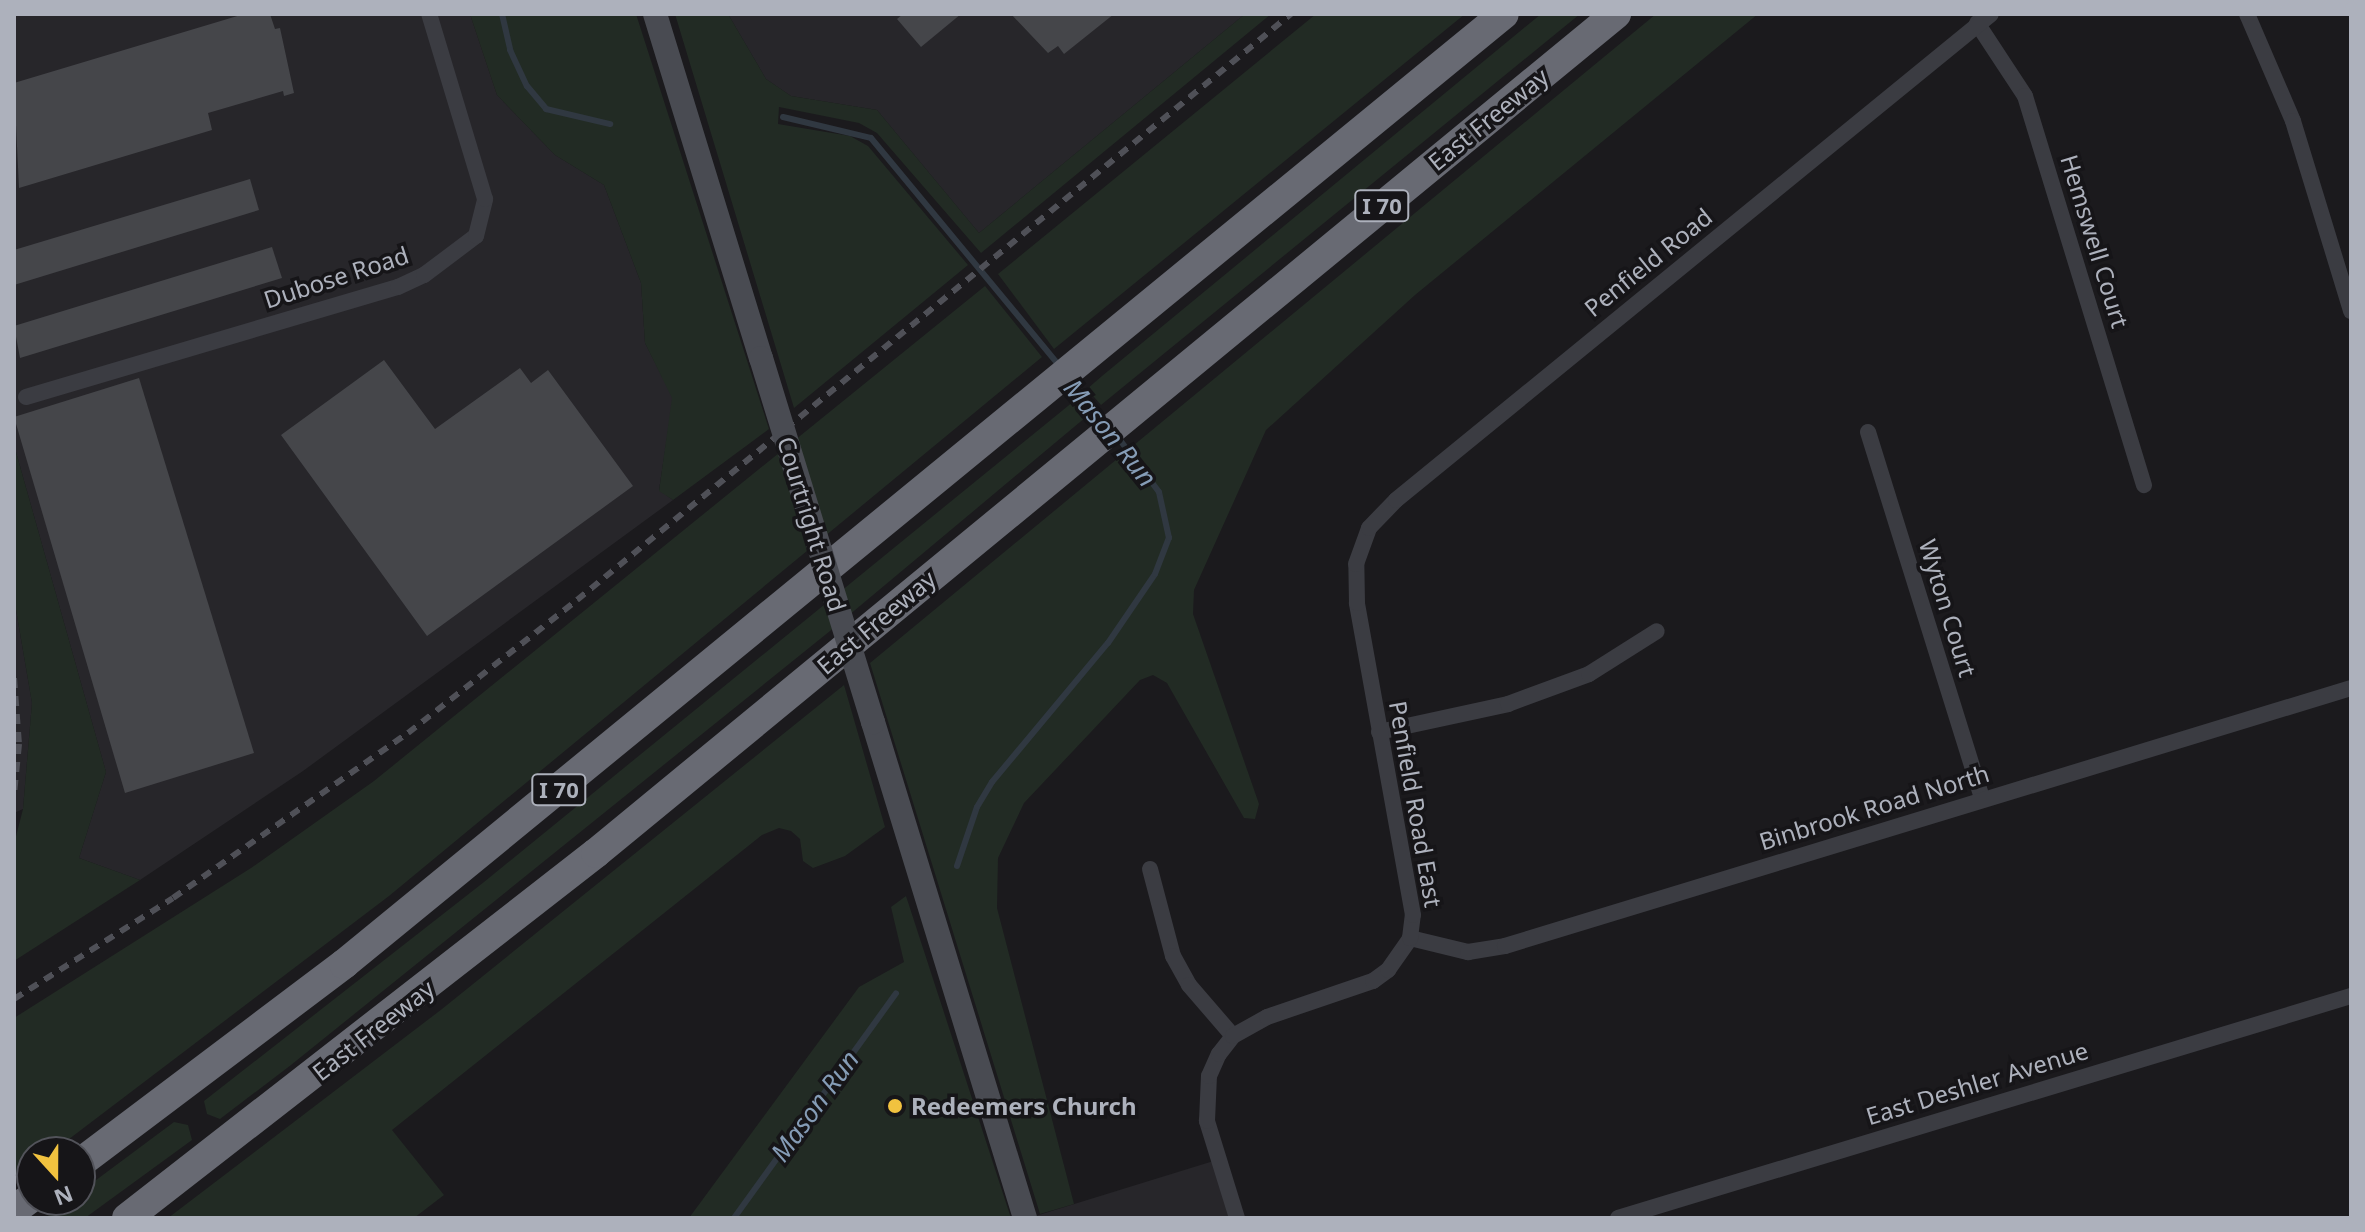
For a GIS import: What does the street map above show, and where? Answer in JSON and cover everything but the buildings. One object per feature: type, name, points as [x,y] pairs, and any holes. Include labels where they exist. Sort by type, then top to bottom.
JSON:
[{"type":"highway","name":"I 70","points":[[96,1151],[344,964],[1504,14]]},
{"type":"highway","name":"East Freeway","points":[[127,1218],[596,853],[1616,14]]},
{"type":"street","name":"Dubose Road","points":[[26,397],[398,287],[476,236],[485,199],[429,14]]},
{"type":"street","name":"Courtright Road","points":[[655,14],[1025,1218]]},
{"type":"street","points":[[2247,14],[2293,121],[2351,311]]},
{"type":"street","name":"Hemswell Court","points":[[1984,18],[2025,96],[2144,485]]},
{"type":"street","name":"Penfield Road","points":[[1356,564],[1369,528],[1396,500],[1984,18]]},
{"type":"street","name":"Wyton Court","points":[[1868,432],[1982,799]]},
{"type":"street","name":"Penfield Road East","points":[[1233,1036],[1267,1017],[1356,990],[1388,970],[1410,938],[1413,915],[1357,603],[1356,564]]},
{"type":"street","points":[[1379,732],[1508,704],[1589,674],[1657,631]]},
{"type":"street","name":"Binbrook Road North","points":[[1410,938],[1468,952],[1505,946],[2351,688]]},
{"type":"street","points":[[1150,869],[1173,956],[1189,985],[1233,1036],[1209,1076],[1207,1121],[1237,1218]]},
{"type":"street","name":"East Deshler Avenue","points":[[1618,1218],[2351,996]]},
{"type":"shaded area","points":[[14,14],[470,14],[497,95],[555,155],[604,185],[641,283],[645,343],[673,398],[659,490],[673,500],[303,771],[140,880],[79,858],[106,772],[14,445]]},
{"type":"shaded area","points":[[470,14],[636,14],[769,429],[673,500],[659,491],[672,398],[645,343],[641,283],[604,185],[555,155],[497,95]]},
{"type":"shaded area","points":[[675,14],[728,14],[766,79],[791,96],[877,110],[979,233],[1245,14],[1271,14],[981,253],[877,133],[859,123],[779,107],[778,124],[850,136],[868,146],[968,265],[794,408]]},
{"type":"shaded area","points":[[728,14],[1245,14],[979,233],[877,110],[791,96],[766,79]]},
{"type":"shaded area","points":[[1316,14],[1465,14],[1054,349],[998,274]]},
{"type":"shaded area","points":[[1541,14],[1580,14],[1101,405],[1087,389],[1102,376]]},
{"type":"shaded area","points":[[1656,14],[1758,14],[1415,295],[1266,430],[1194,590],[1193,614],[1259,804],[1255,819],[1244,818],[1167,683],[1153,675],[1140,680],[1024,803],[998,858],[997,908],[1074,1204],[1040,1214],[870,663]]},
{"type":"shaded area","points":[[985,286],[1042,357],[389,896],[73,1136],[16,1136],[14,1179],[14,1018],[251,868],[374,781]]},
{"type":"shaded area","points":[[1079,397],[1092,412],[830,631],[291,1065],[220,1119],[207,1114],[204,1101],[484,882]]},
{"type":"shaded area","points":[[14,445],[106,772],[79,858],[140,880],[14,961],[14,844],[23,809],[32,703],[14,598]]},
{"type":"shaded area","points":[[14,598],[32,703],[23,809],[14,813]]},
{"type":"shaded area","points":[[844,685],[885,827],[845,856],[813,868],[803,861],[800,839],[791,831],[779,828],[762,835],[392,1130],[444,1195],[414,1218],[168,1218],[442,1009]]},
{"type":"shaded area","points":[[906,896],[1011,1218],[689,1218],[859,987],[904,962],[891,907]]},
{"type":"shaded area","points":[[174,1122],[188,1125],[192,1140],[96,1210],[96,1180]]},
{"type":"shaded area","points":[[1220,1159],[1238,1218],[1029,1218]]},
{"type":"shaded area","points":[[48,1216],[88,1216],[85,1218],[45,1218]]},
{"type":"waterway","name":"Mason Run","points":[[502,14],[510,50],[527,86],[546,109],[610,124]]},
{"type":"waterway","name":"Mason Run","points":[[783,117],[871,138],[1059,365]]},
{"type":"waterway","name":"Mason Run","points":[[1071,380],[1105,421]]},
{"type":"waterway","name":"Mason Run","points":[[957,866],[977,807],[992,782],[1108,643],[1155,574],[1169,538],[1159,492],[1117,436]]},
{"type":"waterway","name":"Mason Run","points":[[734,1218],[896,993]]},
{"type":"railway","points":[[14,999],[173,898],[408,733],[577,600],[1291,14]]},
{"type":"railway","points":[[14,678],[19,744],[14,794]]},
{"type":"place","name":"Redeemers Church","points":[[895,1106]]}]
